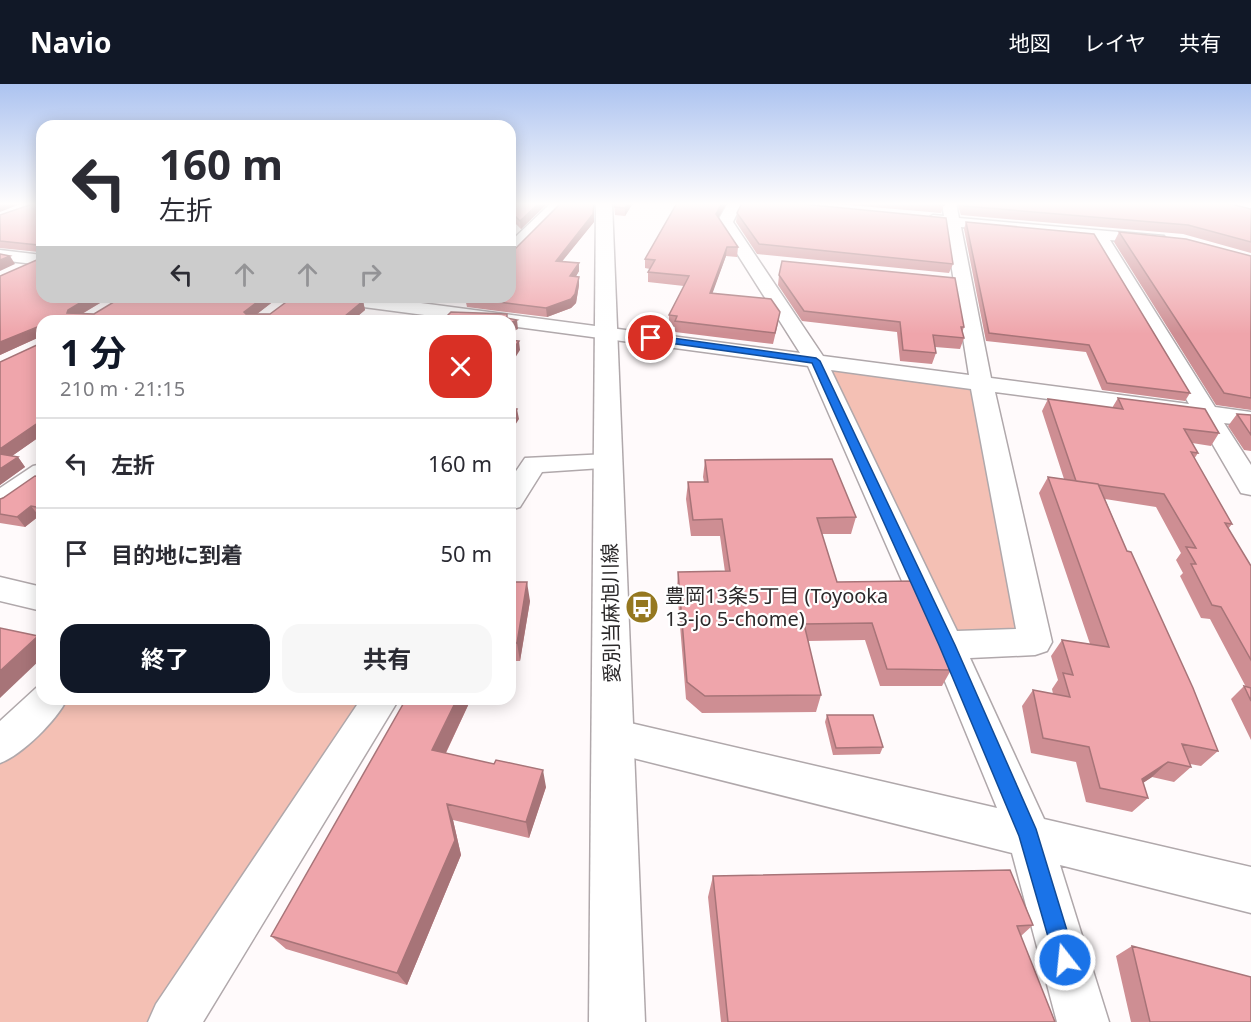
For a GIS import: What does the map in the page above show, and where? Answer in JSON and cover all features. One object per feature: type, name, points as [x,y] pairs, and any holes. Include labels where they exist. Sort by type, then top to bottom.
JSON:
[{"type":"main road","name":"愛別当麻旭川線","points":[[604,247],[617,1022]]},
{"type":"street","points":[[748,247],[763,262],[816,361],[947,645],[1029,836],[1083,1022]]},
{"type":"street","points":[[947,645],[1035,642],[982,383],[951,281],[951,247]]},
{"type":"street","points":[[1106,247],[1251,487]]},
{"type":"street","points":[[0,255],[36,260]]},
{"type":"street","points":[[10,275],[36,264]]},
{"type":"street","points":[[387,303],[484,315]]},
{"type":"street","points":[[516,320],[1251,419]]},
{"type":"street","points":[[516,492],[534,464],[608,462]]},
{"type":"street","points":[[0,501],[36,476]]},
{"type":"street","points":[[0,589],[36,598]]},
{"type":"street","points":[[0,746],[43,705]]},
{"type":"street","points":[[174,1022],[377,705]]},
{"type":"street","points":[[613,736],[1251,890]]},
{"type":"shaded area","points":[[816,361],[982,383],[1035,642],[947,645]]},
{"type":"shaded area","points":[[43,705],[377,705],[174,1022],[0,1022],[0,746]]},
{"type":"building","points":[[567,247],[556,261],[579,263],[570,276],[579,277],[575,294],[571,299],[546,308],[506,303],[516,303],[516,248]]},
{"type":"building","points":[[652,247],[738,247],[727,247],[710,293],[771,299],[780,312],[775,333],[675,321],[677,316],[669,315],[689,276],[648,272],[655,260],[645,259]]},
{"type":"building","points":[[786,247],[950,247],[953,264]]},
{"type":"building","points":[[971,247],[1102,247],[1190,393],[1107,383],[1089,345],[989,333]]},
{"type":"building","points":[[1129,247],[1216,247],[1251,256],[1251,398],[1224,393]]},
{"type":"building","points":[[0,254],[10,256],[0,260]]},
{"type":"building","points":[[36,260],[36,303],[80,303],[67,313],[94,314],[112,303],[256,303],[244,312],[246,314],[270,314],[285,303],[361,303],[346,315],[36,315],[36,327],[0,342],[0,276]]},
{"type":"building","points":[[782,261],[955,278],[964,338],[933,335],[936,353],[903,350],[900,322],[804,311],[779,275]]},
{"type":"building","points":[[451,312],[507,314],[507,315],[448,315]]},
{"type":"building","points":[[36,345],[36,424],[0,449],[0,362]]},
{"type":"building","points":[[1118,398],[1205,409],[1219,433],[1184,429],[1198,453],[1191,452],[1232,524],[1225,523],[1251,566],[1251,660],[1221,607],[1212,605],[1191,564],[1196,564],[1186,547],[1196,548],[1164,494],[1076,481],[1048,399],[1123,409]]},
{"type":"building","points":[[1237,414],[1251,415],[1251,435]]},
{"type":"building","points":[[0,454],[18,457],[0,469]]},
{"type":"building","points":[[832,459],[856,517],[817,518],[837,582],[914,581],[951,670],[887,669],[872,623],[804,624],[821,695],[705,696],[687,682],[678,572],[730,571],[722,519],[693,520],[688,482],[708,482],[705,460]]},
{"type":"building","points":[[36,476],[36,507],[31,506],[17,517],[0,514],[0,499]]},
{"type":"building","points":[[1048,477],[1098,484],[1127,551],[1131,552],[1193,688],[1218,751],[1182,744],[1191,767],[1168,762],[1142,779],[1148,798],[1100,788],[1089,747],[1043,738],[1033,690],[1070,697],[1063,673],[1073,675],[1062,640],[1109,647]]},
{"type":"building","points":[[516,582],[527,582],[517,643]]},
{"type":"building","points":[[0,628],[36,636],[36,638],[0,671]]},
{"type":"building","points":[[1244,686],[1251,688],[1251,701]]},
{"type":"building","points":[[403,705],[454,705],[432,750],[494,764],[496,760],[543,770],[526,822],[447,804],[455,840],[397,973],[271,936]]},
{"type":"building","points":[[827,715],[873,715],[883,747],[836,748]]},
{"type":"building","points":[[1010,870],[1033,925],[1017,926],[1055,1022],[728,1022],[713,876]]},
{"type":"building","points":[[1132,946],[1251,977],[1251,1022],[1150,1022]]},
{"type":"place","name":"豊岡13条5丁目 (Toyooka 13-jo 5-chome)","points":[[642,607]]},
{"type":"route","points":[[651,338],[816,361],[947,645],[1029,836],[1065,960]]}]
